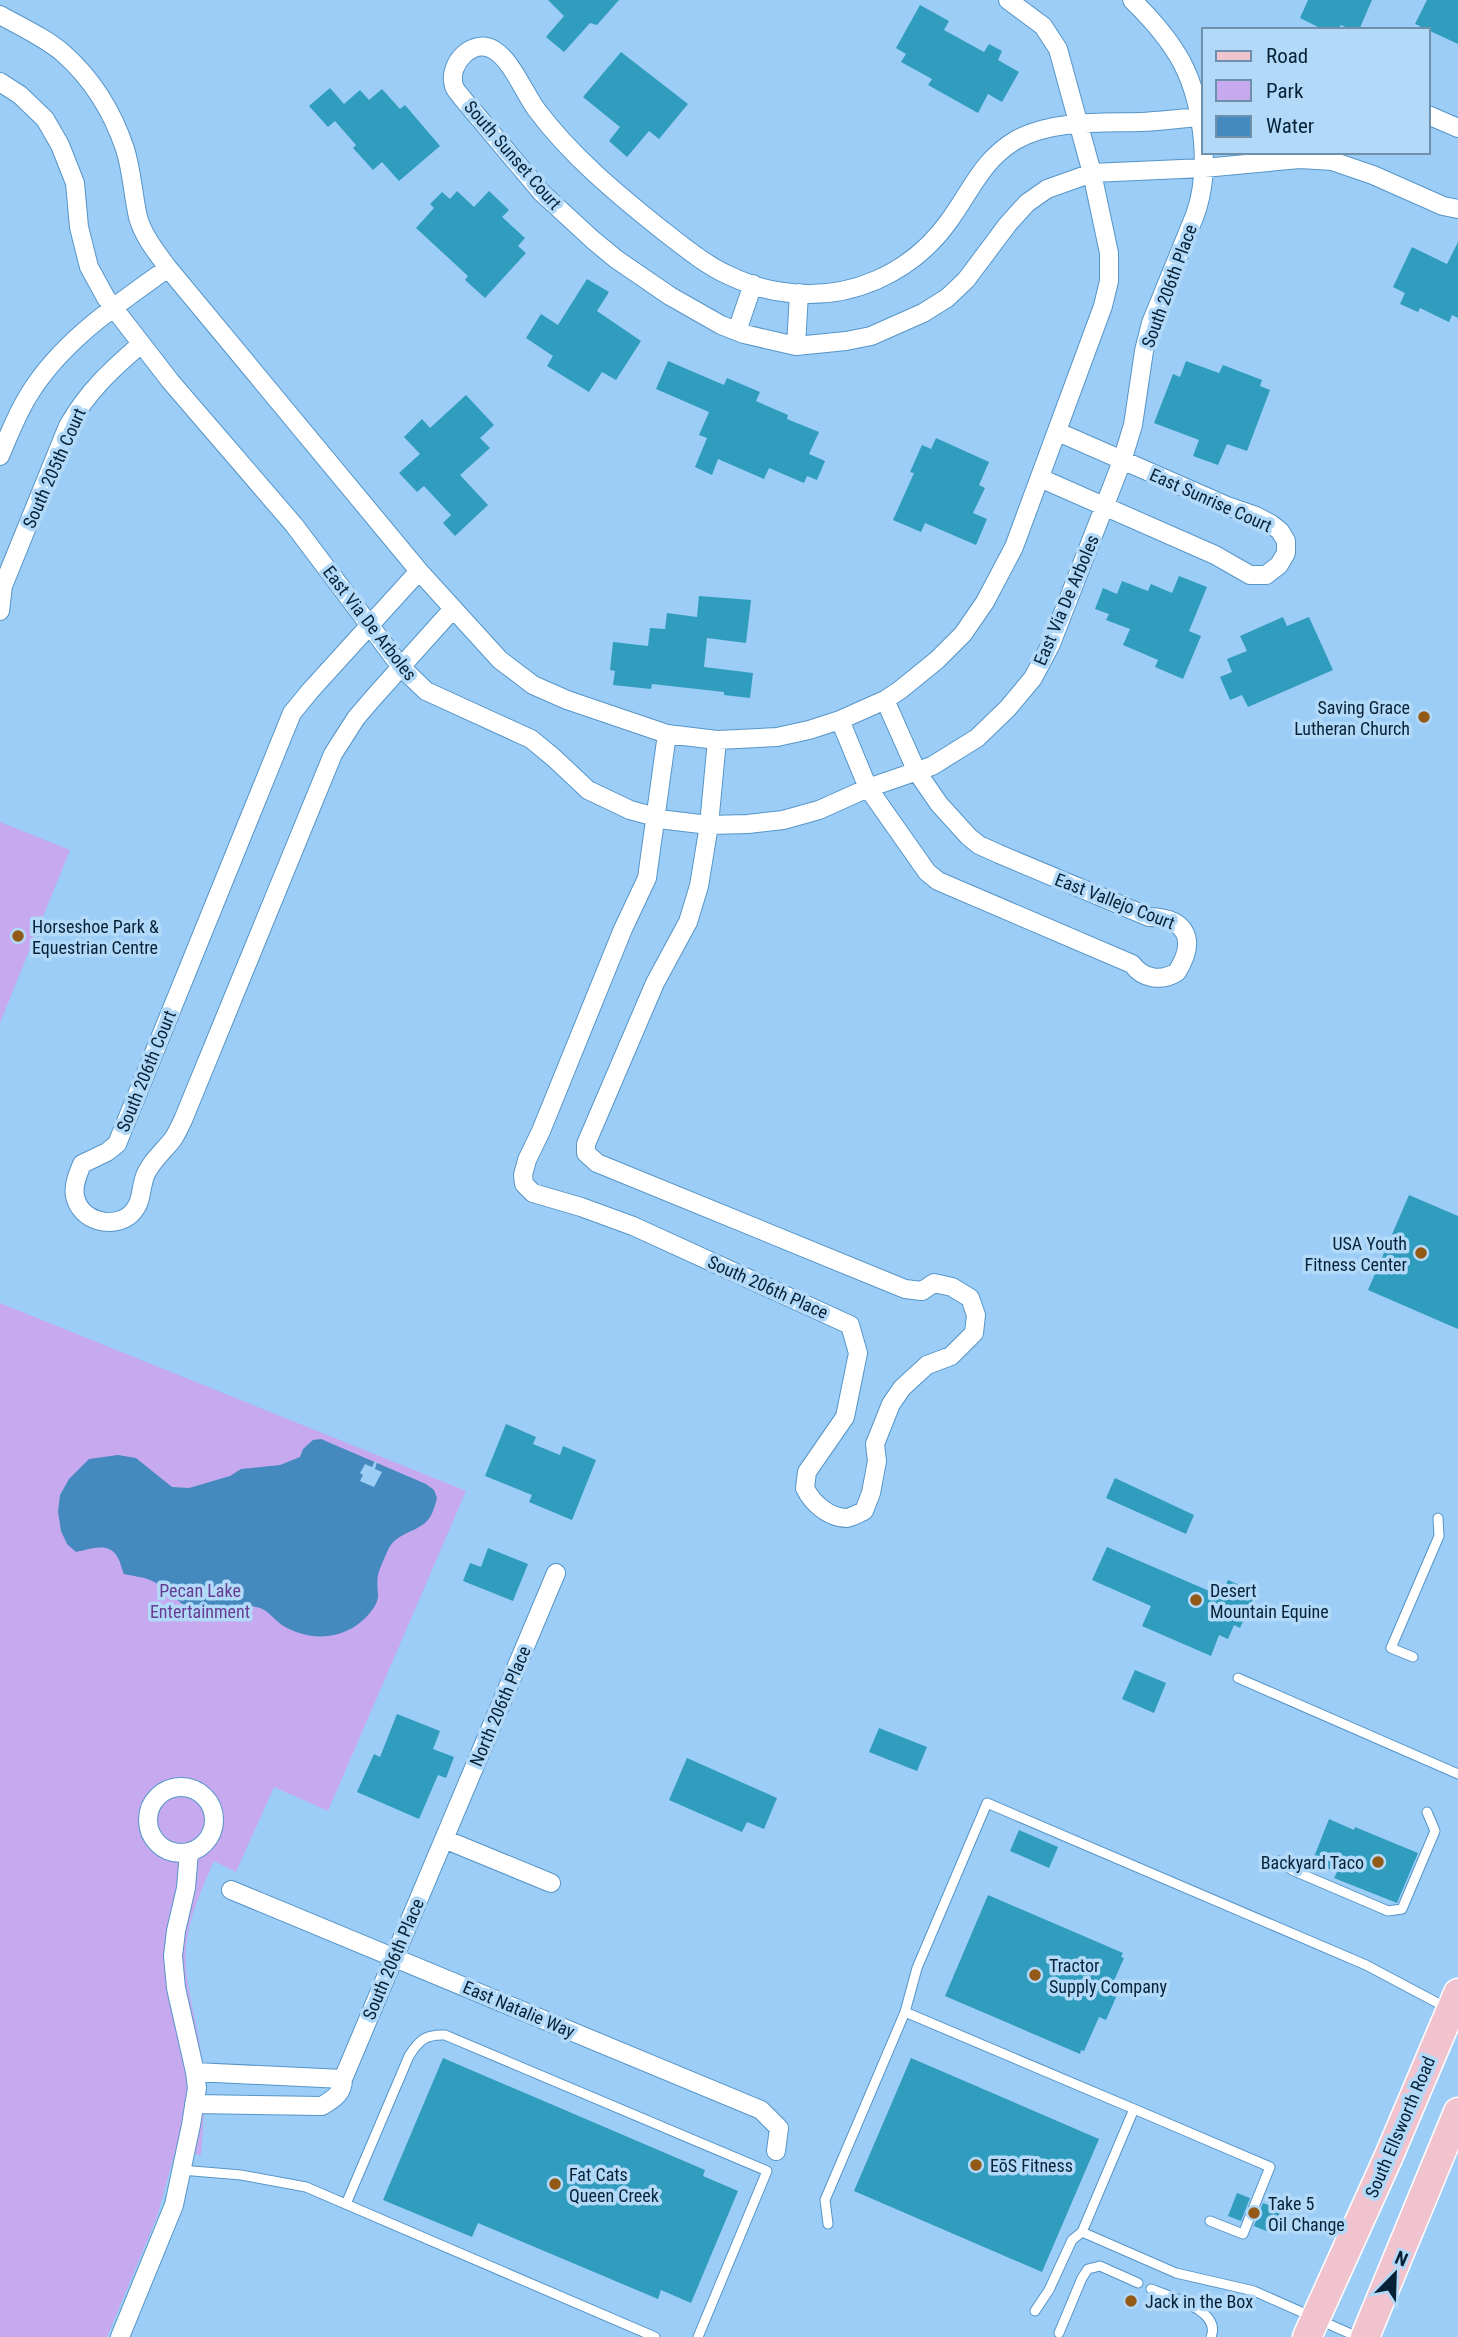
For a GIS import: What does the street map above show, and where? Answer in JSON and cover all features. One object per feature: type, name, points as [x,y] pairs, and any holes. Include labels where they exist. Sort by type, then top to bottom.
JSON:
[{"type":"main road","name":"South Ellsworth Road","points":[[1311,2328],[1388,2158],[1454,2001]]},
{"type":"main road","points":[[1365,2337],[1458,2112]]},
{"type":"street","points":[[0,15],[63,53],[90,83],[113,118],[125,149],[139,220],[150,243],[419,571],[500,660],[533,685],[580,705],[667,734],[717,740],[777,737],[808,730],[841,720],[884,700],[937,660],[963,634],[985,602],[1014,547],[1103,306],[1109,281],[1109,253],[1092,173],[1058,50],[1043,26],[1008,0]]},
{"type":"street","points":[[1132,0],[1157,24],[1176,50],[1189,74],[1202,117]]},
{"type":"street","name":"South Sunset Court","points":[[1202,117],[1079,123],[1018,139],[1003,149],[969,187],[951,219],[905,266],[883,278],[840,292],[783,292],[726,274],[699,257],[605,183],[536,110],[513,74],[506,57],[491,47],[475,47],[464,54],[454,67],[453,86],[503,149],[542,193],[593,240],[643,278],[699,314],[737,331],[796,346],[846,341],[871,335],[923,313],[947,299],[966,280],[1027,203],[1047,188],[1092,173],[1204,168],[1300,159],[1332,160],[1443,206],[1458,209]]},
{"type":"street","name":"East Via De Arboles","points":[[0,82],[20,95],[45,119],[60,145],[75,183],[79,228],[89,267],[114,307],[141,344],[294,525],[401,667],[426,691],[531,740],[588,790],[630,810],[655,817],[709,825],[783,820],[819,810],[868,788],[932,766],[976,738],[1008,708],[1033,678],[1051,644],[1105,506]]},
{"type":"street","points":[[1430,116],[1458,128]]},
{"type":"street","name":"South 206th Place","points":[[1105,506],[1133,425],[1151,323],[1201,198],[1203,154]]},
{"type":"street","points":[[0,456],[29,394],[67,346],[114,307],[168,268]]},
{"type":"street","points":[[737,331],[752,284]]},
{"type":"street","points":[[796,346],[799,293]]},
{"type":"street","name":"South 205th Court","points":[[0,611],[3,586],[68,426],[81,403],[103,377],[141,344]]},
{"type":"street","name":"East Sunrise Court","points":[[1040,478],[1215,555],[1250,575],[1266,575],[1279,565],[1286,553],[1286,541],[1280,531],[1271,524],[1058,432]]},
{"type":"street","points":[[370,626],[419,571]]},
{"type":"street","points":[[401,667],[452,610]]},
{"type":"street","name":"South 206th Court","points":[[370,626],[292,713],[117,1144],[82,1164],[75,1182],[75,1196],[80,1208],[90,1217],[102,1222],[116,1222],[128,1217],[137,1208],[144,1178],[175,1136],[183,1120],[332,754],[356,718],[401,667]]},
{"type":"street","name":"East Vallejo Court","points":[[841,720],[868,788],[927,872],[939,881],[1132,964],[1137,972],[1147,978],[1164,978],[1177,972],[1187,945],[1187,937],[1178,923],[1171,919],[1149,917],[979,845],[969,838],[939,804],[917,772],[884,700]]},
{"type":"street","points":[[655,817],[667,734]]},
{"type":"street","points":[[709,825],[717,740]]},
{"type":"street","name":"South 206th Place","points":[[655,817],[647,878],[623,929],[527,1160],[523,1175],[524,1184],[533,1193],[544,1198],[581,1207],[633,1226],[849,1325],[858,1353],[845,1417],[807,1472],[805,1488],[817,1506],[834,1515],[849,1518],[864,1511],[871,1493],[877,1461],[875,1444],[891,1404],[902,1388],[927,1365],[951,1356],[974,1333],[976,1315],[970,1298],[952,1287],[934,1283],[922,1291],[905,1289],[597,1163],[586,1153],[586,1144],[650,995],[688,922],[699,886],[709,825]]},
{"type":"street","name":"North 206th Place","points":[[444,1839],[556,1573]]},
{"type":"street","points":[[444,1839],[551,1883]]},
{"type":"street","name":"South 206th Place","points":[[194,2104],[322,2106],[338,2096],[444,1839]]},
{"type":"street","points":[[120,2337],[174,2205],[197,2088],[176,1988],[173,1956],[186,1888],[189,1853]]},
{"type":"street","name":"East Natalie Way","points":[[231,1890],[761,2110],[779,2128],[776,2151]]},
{"type":"street","points":[[195,2072],[343,2079]]},
{"type":"street","points":[[274,2105],[275,2076]]},
{"type":"lane","points":[[1413,1657],[1391,1648],[1439,1536],[1438,1518]]},
{"type":"lane","points":[[1238,1678],[1458,1774]]},
{"type":"lane","points":[[828,2224],[825,2200],[905,2012],[917,1968],[987,1803],[1454,2001]]},
{"type":"lane","points":[[1279,1861],[1292,1870],[1388,1912],[1402,1909],[1435,1831],[1427,1812]]},
{"type":"lane","points":[[905,2012],[1270,2166],[1243,2234],[1210,2221]]},
{"type":"lane","points":[[346,2204],[409,2056],[419,2040],[430,2034],[445,2035],[766,2171]]},
{"type":"lane","points":[[1035,2311],[1049,2290],[1072,2240],[1082,2232],[1133,2109]]},
{"type":"lane","points":[[698,2337],[776,2151]]},
{"type":"lane","points":[[181,2170],[241,2175],[306,2187],[655,2337]]},
{"type":"lane","points":[[1082,2232],[1176,2273],[1254,2291],[1311,2328],[1358,2337]]},
{"type":"lane","points":[[1059,2333],[1088,2269],[1100,2266],[1138,2283]]},
{"type":"lane","points":[[1152,2289],[1200,2310],[1210,2318],[1214,2330],[1211,2337]]},
{"type":"green space","name":"Horseshoe Park & Equestrian Centre","points":[[0,822],[70,850],[0,1023]]},
{"type":"green space","name":"Pecan Lake Entertainment","points":[[0,1303],[466,1491],[328,1811],[274,1787],[236,1872],[214,1861],[205,1881],[190,1924],[186,1947],[188,1987],[203,2066],[201,2155],[175,2152],[157,2217],[107,2337],[0,2337]]},
{"type":"water","points":[[321,1439],[426,1484],[434,1490],[437,1498],[428,1520],[391,1544],[378,1575],[378,1599],[374,1608],[360,1623],[339,1634],[305,1635],[282,1625],[267,1612],[256,1607],[213,1615],[198,1613],[156,1583],[124,1574],[118,1558],[110,1549],[93,1548],[76,1552],[67,1544],[61,1531],[58,1512],[60,1495],[69,1479],[89,1459],[118,1455],[136,1458],[172,1487],[189,1488],[230,1476],[241,1469],[280,1465],[300,1457],[303,1449],[313,1440]]},
{"type":"pier","points":[[375,1461],[375,1469],[382,1472],[374,1487],[360,1481],[363,1475],[360,1473],[365,1464],[372,1467]]},
{"type":"building","points":[[548,0],[619,0],[597,25],[590,23],[564,52],[546,37],[564,16]]},
{"type":"building","points":[[1308,0],[1372,0],[1360,28],[1341,25],[1339,28],[1320,28],[1300,18]]},
{"type":"building","points":[[1427,0],[1458,0],[1458,44],[1430,31],[1430,28],[1419,28],[1420,26],[1415,24]]},
{"type":"building","points":[[920,5],[949,21],[944,30],[984,52],[989,44],[1002,51],[998,60],[1019,72],[1002,102],[988,94],[978,113],[928,85],[932,79],[901,62],[906,54],[896,48]]},
{"type":"building","points":[[621,52],[688,104],[659,139],[649,131],[627,157],[609,141],[620,127],[583,97]]},
{"type":"building","points":[[330,88],[344,104],[360,90],[369,100],[382,89],[400,109],[405,105],[440,146],[399,181],[382,162],[373,170],[353,148],[356,145],[335,121],[328,127],[309,106]]},
{"type":"building","points":[[457,191],[474,207],[489,191],[509,210],[502,217],[525,238],[518,246],[526,253],[485,298],[465,280],[468,276],[416,228],[434,208],[430,204],[442,192],[450,199]]},
{"type":"building","points":[[1458,242],[1458,318],[1452,315],[1449,322],[1420,308],[1418,312],[1400,304],[1405,293],[1393,287],[1412,247],[1447,264]]},
{"type":"building","points":[[587,279],[609,292],[597,311],[641,341],[616,380],[602,372],[589,392],[547,366],[553,356],[526,338],[541,314],[558,325]]},
{"type":"building","points":[[668,361],[724,385],[727,378],[760,392],[756,401],[788,415],[787,419],[819,432],[809,454],[825,461],[817,480],[807,476],[804,483],[769,468],[764,479],[718,459],[712,475],[695,467],[707,438],[699,435],[709,412],[656,389]]},
{"type":"building","points":[[1186,361],[1219,373],[1223,365],[1262,380],[1260,386],[1270,390],[1247,451],[1227,444],[1218,465],[1193,456],[1199,440],[1154,423],[1173,374],[1180,377]]},
{"type":"building","points":[[466,395],[494,425],[480,438],[490,448],[460,475],[488,505],[455,536],[443,523],[451,515],[424,486],[417,492],[399,473],[420,454],[404,437],[422,419],[430,428]]},
{"type":"building","points":[[936,438],[989,462],[979,485],[985,488],[973,513],[987,519],[976,545],[925,523],[921,532],[893,520],[914,473],[910,472],[922,445],[931,449]]},
{"type":"building","points":[[1179,576],[1207,587],[1189,631],[1201,636],[1183,679],[1155,667],[1158,660],[1123,645],[1130,629],[1106,620],[1109,614],[1095,609],[1103,588],[1117,594],[1122,581],[1148,591],[1151,584],[1172,593]]},
{"type":"building","points":[[699,596],[751,600],[746,643],[707,638],[704,667],[753,673],[750,698],[724,695],[724,692],[652,684],[651,689],[613,685],[615,671],[610,670],[613,642],[648,646],[650,628],[665,629],[667,613],[697,617]]},
{"type":"building","points":[[1283,617],[1287,626],[1309,617],[1333,670],[1248,707],[1242,695],[1230,700],[1220,677],[1232,672],[1227,659],[1247,651],[1240,636]]},
{"type":"building","name":"USA Youth Fitness Center","points":[[1409,1195],[1458,1216],[1458,1329],[1368,1290]]},
{"type":"building","points":[[506,1424],[536,1437],[533,1444],[560,1455],[563,1446],[596,1460],[572,1520],[529,1502],[532,1495],[485,1476]]},
{"type":"building","points":[[1115,1478],[1194,1515],[1186,1534],[1106,1498]]},
{"type":"building","name":"Desert Mountain Equine","points":[[1107,1547],[1221,1596],[1228,1580],[1256,1592],[1240,1628],[1234,1625],[1228,1639],[1219,1635],[1211,1656],[1142,1626],[1151,1606],[1092,1580]]},
{"type":"building","points":[[488,1548],[528,1564],[513,1601],[463,1581],[470,1563],[481,1567]]},
{"type":"building","points":[[1135,1670],[1166,1683],[1154,1713],[1122,1699]]},
{"type":"building","points":[[397,1714],[440,1731],[433,1749],[454,1757],[446,1778],[438,1775],[419,1819],[357,1792],[374,1754],[380,1757]]},
{"type":"building","points":[[879,1728],[927,1747],[917,1771],[869,1752]]},
{"type":"building","points":[[687,1758],[777,1798],[764,1829],[747,1822],[742,1832],[669,1800]]},
{"type":"building","name":"Backyard Taco","points":[[1329,1819],[1418,1853],[1397,1903],[1334,1878],[1337,1872],[1312,1862]]},
{"type":"building","points":[[1019,1830],[1058,1847],[1049,1868],[1010,1851]]},
{"type":"building","name":"Tractor Supply Company","points":[[988,1895],[1123,1953],[1121,1957],[1124,1958],[1109,1992],[1117,1995],[1106,2020],[1099,2017],[1084,2051],[1081,2050],[1080,2054],[945,1996]]},
{"type":"building","name":"Fat Cats Queen Creek","points":[[443,2058],[705,2170],[703,2176],[738,2191],[691,2303],[661,2290],[658,2299],[478,2223],[472,2237],[383,2200]]},
{"type":"building","name":"EōS Fitness","points":[[911,2058],[1099,2139],[1042,2272],[854,2191]]},
{"type":"building","points":[[1237,2193],[1250,2198],[1241,2221],[1228,2216]]},
{"type":"building","points":[[1263,2203],[1281,2210],[1271,2233],[1254,2226]]},
{"type":"place","name":"Saving Grace Lutheran Church","points":[[1424,717]]},
{"type":"place","name":"Horseshoe Park & Equestrian Centre","points":[[18,936]]},
{"type":"place","name":"USA Youth Fitness Center","points":[[1421,1253]]},
{"type":"place","name":"Desert Mountain Equine","points":[[1196,1600]]},
{"type":"place","name":"Backyard Taco","points":[[1378,1862]]},
{"type":"place","name":"Tractor Supply Company","points":[[1035,1975]]},
{"type":"place","name":"EōS Fitness","points":[[976,2165]]},
{"type":"place","name":"Fat Cats Queen Creek","points":[[555,2184]]},
{"type":"place","name":"Take 5 Oil Change","points":[[1254,2213]]},
{"type":"place","name":"Jack in the Box","points":[[1131,2301]]}]
